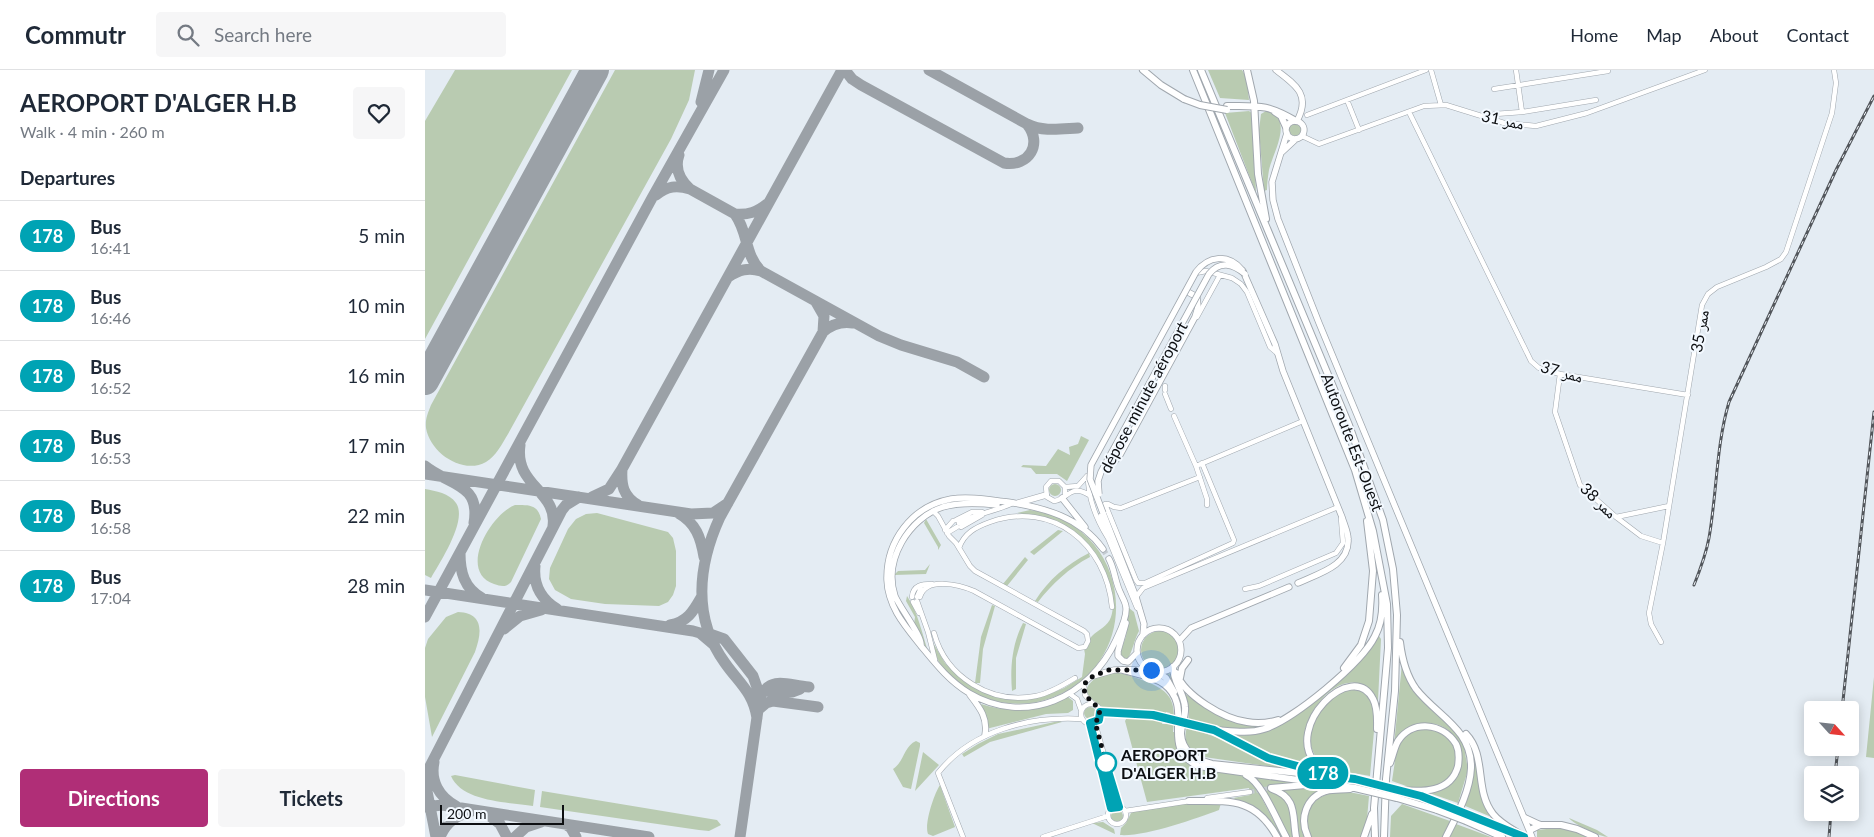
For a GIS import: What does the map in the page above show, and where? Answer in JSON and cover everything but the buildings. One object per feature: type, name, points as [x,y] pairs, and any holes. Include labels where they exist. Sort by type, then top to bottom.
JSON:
[{"type":"highway","points":[[1144,70],[1161,86],[1209,108],[1275,109],[1296,121]]},
{"type":"highway","name":"Autoroute Est-Ouest","points":[[1193,70],[1323,388],[1355,470],[1373,531],[1387,604],[1388,648],[1377,760],[1374,808],[1375,837]]},
{"type":"highway","name":"Autoroute Est-Ouest","points":[[1201,70],[1349,425],[1383,520],[1393,569],[1397,615],[1395,692],[1386,779],[1384,837]]},
{"type":"highway","points":[[1247,70],[1255,108],[1258,174],[1271,240]]},
{"type":"highway","points":[[1255,108],[1267,109],[1278,114],[1286,130]]},
{"type":"highway","points":[[1316,696],[1356,655],[1364,640],[1369,624],[1373,567],[1364,500]]},
{"type":"highway","points":[[1214,730],[1247,732],[1279,723],[1353,666],[1375,638],[1382,613],[1379,564]]},
{"type":"highway","points":[[1397,615],[1402,658],[1416,689],[1469,737],[1478,758],[1484,800],[1493,814],[1522,836]]},
{"type":"highway","points":[[1181,684],[1181,671],[1188,660]]},
{"type":"highway","points":[[1174,666],[1181,684],[1198,699],[1228,716],[1242,721],[1268,722],[1292,713]]},
{"type":"highway","points":[[1174,666],[1175,682],[1185,706],[1181,734],[1186,749],[1193,757],[1211,766],[1241,772],[1331,783],[1397,798],[1437,810],[1502,837]]},
{"type":"highway","points":[[1123,670],[1158,680],[1174,696],[1177,703]]},
{"type":"highway","points":[[1157,672],[1167,678],[1171,684],[1180,717],[1177,737],[1181,751],[1193,764],[1355,779]]},
{"type":"highway","points":[[1377,760],[1376,713],[1372,696],[1356,687],[1345,688],[1336,692],[1322,704],[1311,723],[1307,739],[1309,749],[1318,766],[1355,779],[1400,790],[1440,803],[1522,836]]},
{"type":"highway","points":[[1446,837],[1463,799],[1471,768],[1466,741],[1449,719]]},
{"type":"highway","points":[[1386,779],[1395,748],[1407,732],[1425,725],[1446,732],[1458,749],[1457,768],[1451,780],[1437,790],[1417,792],[1400,790]]},
{"type":"highway","points":[[1214,730],[1268,758],[1337,777]]},
{"type":"highway","points":[[1241,772],[1250,777],[1259,787],[1286,837]]},
{"type":"highway","points":[[1296,837],[1295,816],[1291,804],[1282,794],[1271,788],[1331,783]]},
{"type":"highway","points":[[1308,837],[1304,825],[1304,817],[1308,805],[1313,798],[1327,790],[1355,788]]},
{"type":"highway","points":[[1189,801],[1224,801],[1243,804],[1262,816],[1277,837]]},
{"type":"highway","points":[[1364,837],[1374,808]]},
{"type":"highway","points":[[1525,818],[1540,825],[1561,825],[1577,829],[1595,837]]},
{"type":"highway","points":[[1531,834],[1540,825]]},
{"type":"main road","points":[[1276,70],[1298,89],[1302,95],[1302,109],[1296,121],[1291,122],[1286,130],[1281,154],[1274,170],[1271,192],[1278,219],[1319,324],[1531,834]]},
{"type":"main road","points":[[1281,154],[1304,131],[1303,126],[1296,121]]},
{"type":"main road","points":[[1286,130],[1291,138],[1299,137]]},
{"type":"main road","name":"dépose minute aéroport","points":[[1103,513],[1090,479],[1091,466],[1198,269],[1211,259],[1228,260],[1236,264],[1243,272]]},
{"type":"main road","name":"dépose minute aéroport","points":[[1103,513],[1098,485],[1099,476],[1209,274],[1216,267],[1225,264],[1231,265],[1243,272]]},
{"type":"main road","points":[[1243,272],[1275,344],[1303,422],[1338,507],[1349,541],[1343,559],[1335,565],[1298,583]]},
{"type":"main road","points":[[1186,291],[1197,297]]},
{"type":"main road","points":[[1013,503],[1046,495]]},
{"type":"main road","points":[[1063,496],[1089,533],[1103,549]]},
{"type":"main road","points":[[985,735],[986,722],[984,714],[969,693],[941,670],[921,646],[901,621],[891,602],[887,579],[888,560],[899,533],[918,513],[934,504],[946,500],[965,498],[1035,507],[1061,515],[1089,533]]},
{"type":"main road","points":[[921,646],[921,639],[895,596],[893,574],[897,552],[906,535],[917,522],[933,511],[954,504],[999,505],[1001,502]]},
{"type":"main road","points":[[1103,513],[1136,597],[1145,626],[1143,635],[1138,643],[1137,652],[1140,661],[1149,669],[1157,672],[1165,671],[1174,666],[1181,653],[1179,641],[1173,632],[1163,628],[1152,629],[1143,635]]},
{"type":"main road","points":[[1109,559],[1127,611],[1125,632],[1117,654],[1125,662],[1132,659],[1137,652]]},
{"type":"main road","points":[[1179,641],[1191,628],[1289,587]]},
{"type":"main road","points":[[969,693],[999,704],[1019,707],[1050,702],[1070,694],[1093,676],[1114,644],[1127,611]]},
{"type":"main road","points":[[1093,676],[1109,670],[1149,669]]},
{"type":"street","points":[[1307,114],[1426,70]]},
{"type":"street","points":[[1431,70],[1441,105]]},
{"type":"street","points":[[1516,70],[1522,112]]},
{"type":"street","name":"ممر 31","points":[[1299,137],[1319,144],[1424,106],[1441,105],[1463,109],[1491,119],[1536,126],[1587,114],[1705,70]]},
{"type":"street","name":"ممر 35","points":[[1661,642],[1651,624],[1649,613],[1663,543],[1702,305],[1708,294],[1717,287],[1766,267],[1781,259],[1786,252],[1832,113],[1836,83],[1834,70]]},
{"type":"street","points":[[1494,89],[1608,71]]},
{"type":"street","points":[[1347,100],[1359,130]]},
{"type":"street","points":[[1491,119],[1495,114],[1522,112],[1596,100]]},
{"type":"street","name":"ممر 37","points":[[1409,112],[1531,361],[1539,368],[1561,374],[1687,395]]},
{"type":"street","points":[[1108,538],[1095,514],[1089,495],[1088,475],[1090,467],[1193,277],[1202,270],[1237,281],[1245,288],[1270,347],[1277,353]]},
{"type":"street","points":[[1171,409],[1165,388],[1167,370],[1220,275]]},
{"type":"street","name":"ممر 38","points":[[1561,374],[1555,412],[1580,485],[1641,536],[1663,543]]},
{"type":"street","points":[[1175,416],[1200,477],[1207,505]]},
{"type":"street","points":[[1196,466],[1303,422]]},
{"type":"street","points":[[1105,504],[1136,580],[1139,583],[1145,583],[1233,543],[1234,540],[1202,463]]},
{"type":"street","points":[[1088,475],[1078,486],[1065,487],[1059,481],[1051,481],[1046,487],[1046,495],[1050,500],[1054,501],[1079,491],[1089,495]]},
{"type":"street","points":[[1105,504],[1121,508],[1200,477]]},
{"type":"street","points":[[1063,496],[1065,487]]},
{"type":"street","points":[[947,532],[957,524],[973,516],[1013,503]]},
{"type":"street","points":[[1105,504],[1101,515],[1108,538],[1129,590],[1142,616]]},
{"type":"street","points":[[1616,517],[1669,506]]},
{"type":"street","points":[[1136,597],[1143,588],[1338,507]]},
{"type":"street","points":[[933,511],[975,571],[1083,631],[1088,636],[1087,643],[1083,648],[1078,648],[974,590],[941,584],[919,585],[914,589],[916,599],[926,627],[933,657],[941,670]]},
{"type":"street","points":[[959,548],[969,532],[999,519],[1016,515],[1029,515],[1054,522],[1082,540],[1095,555],[1105,575],[1112,607]]},
{"type":"street","points":[[1245,589],[1259,586],[1338,552],[1343,543],[1341,516]]},
{"type":"street","points":[[947,532],[957,524]]},
{"type":"street","points":[[916,599],[926,587],[941,584]]},
{"type":"street","points":[[934,632],[942,653],[957,673],[972,684],[993,694],[1015,698],[1036,696],[1054,690],[1075,678]]},
{"type":"street","points":[[1084,684],[1085,696],[1098,707],[1100,712],[1100,717],[1092,723]]},
{"type":"street","points":[[1070,694],[1077,699],[1082,719]]},
{"type":"street","points":[[1081,710],[1087,704],[1093,704]]},
{"type":"street","points":[[1100,712],[1146,714],[1167,718]]},
{"type":"street","points":[[963,837],[938,774],[959,753],[985,735],[1001,729],[1046,719],[1082,719],[1092,723]]},
{"type":"street","points":[[1092,723],[1119,807],[1125,811],[1250,792]]},
{"type":"street","points":[[1092,723],[1111,808],[1108,816]]},
{"type":"street","points":[[1190,725],[1214,730]]},
{"type":"street","points":[[1111,808],[1119,807]]},
{"type":"street","points":[[1108,816],[1112,823],[1119,824],[1125,819],[1125,811]]},
{"type":"street","points":[[1043,837],[1108,816]]},
{"type":"green space","points":[[455,70],[572,70],[425,339],[425,121]]},
{"type":"green space","points":[[615,70],[695,70],[689,100],[671,139],[503,442],[496,453],[486,462],[467,466],[458,464],[441,453],[429,437],[426,422],[431,405]]},
{"type":"green space","points":[[1208,70],[1242,70],[1247,80],[1249,100],[1220,98]]},
{"type":"green space","points":[[1249,111],[1253,114],[1256,193],[1225,113]]},
{"type":"green space","points":[[1266,111],[1275,115],[1281,128],[1269,170],[1267,190],[1264,191],[1259,130],[1261,114]]},
{"type":"green space","points":[[1295,124],[1301,130],[1295,136],[1289,130]]},
{"type":"green space","points":[[1081,436],[1089,440],[1067,481],[1057,474],[1036,474],[1031,468],[1021,467],[1023,465],[1046,466],[1058,449],[1070,455],[1069,447],[1078,444]]},
{"type":"green space","points":[[1057,484],[1060,485],[1060,495],[1053,496],[1050,495],[1049,488],[1050,485]]},
{"type":"green space","points":[[425,489],[450,497],[456,503],[459,510],[456,530],[431,578],[425,575]]},
{"type":"green space","points":[[515,505],[532,506],[540,514],[541,519],[511,582],[501,586],[483,577],[478,567],[478,556],[482,543],[496,519]]},
{"type":"green space","points":[[1030,510],[1064,521],[1090,540],[1107,566],[1115,596],[1114,626],[1103,655],[1082,680],[1051,698],[1033,703],[1015,704],[980,696],[954,680],[939,662],[932,641],[945,663],[976,688],[1012,698],[1052,693],[1082,677],[1084,649],[1091,637],[1110,620],[1113,608],[1112,593],[1108,579],[1102,564],[1094,552],[1084,541],[1061,525],[1017,513]]},
{"type":"green space","points":[[597,513],[668,532],[673,538],[676,551],[676,586],[668,602],[659,606],[605,604],[571,599],[555,590],[549,579],[550,568],[568,529],[576,519],[586,514]]},
{"type":"green space","points":[[926,519],[941,545],[938,550],[924,523]]},
{"type":"green space","points":[[1058,530],[1063,531],[1034,555],[1030,552]]},
{"type":"green space","points":[[1089,553],[1090,557],[1061,577],[1038,602],[1035,601],[1059,573]]},
{"type":"green space","points":[[1025,557],[1028,560],[1007,586],[1003,584]]},
{"type":"green space","points":[[930,564],[926,574],[894,575],[898,571],[925,570]]},
{"type":"green space","points":[[907,596],[917,616],[929,654],[914,624],[915,617],[906,601]]},
{"type":"green space","points":[[992,605],[995,606],[983,649],[980,683],[975,683],[981,637]]},
{"type":"green space","points":[[1129,608],[1134,612],[1139,631],[1128,658],[1123,659],[1120,654],[1126,636]]},
{"type":"green space","points":[[458,612],[466,613],[477,620],[480,631],[479,637],[475,652],[432,737],[425,697],[425,648],[428,639],[446,617]]},
{"type":"green space","points":[[1023,623],[1026,624],[1016,658],[1016,689],[1012,691],[1013,656],[1016,639]]},
{"type":"green space","points":[[1160,631],[1173,637],[1179,650],[1173,663],[1160,669],[1147,663],[1141,650],[1147,637]]},
{"type":"green space","points":[[1379,636],[1381,639],[1378,701],[1369,689],[1357,683],[1345,683],[1333,689],[1322,698],[1313,710],[1304,737],[1305,749],[1319,767],[1268,754],[1230,735],[1262,733],[1286,721],[1345,673]]},
{"type":"green space","points":[[1402,663],[1413,687],[1452,726],[1463,741],[1468,770],[1458,803],[1429,793],[1444,789],[1453,781],[1455,776],[1456,743],[1450,731],[1431,723],[1417,724],[1403,731],[1394,745]]},
{"type":"green space","points":[[1115,672],[1145,681],[1162,689],[1171,699],[1173,706],[1173,732],[1175,732],[1179,749],[1190,762],[1242,773],[1256,787],[1282,837],[1279,837],[1247,804],[1233,798],[1250,795],[1249,788],[1147,802],[1125,721],[1128,716],[1163,721],[1162,724],[1167,724],[1170,713],[1166,712],[1166,715],[1145,711],[1106,710],[1089,697],[1086,690],[1094,679]]},
{"type":"green space","points":[[1171,673],[1183,709],[1180,729],[1181,741],[1183,747],[1196,758],[1207,762],[1345,779],[1364,783],[1363,786],[1207,764],[1196,760],[1186,753],[1180,743],[1178,737],[1182,711],[1178,697],[1167,674]]},
{"type":"green space","points":[[1874,677],[1874,758],[1866,757]]},
{"type":"green space","points":[[1344,689],[1364,691],[1375,707],[1370,776],[1329,767],[1318,759],[1311,746],[1311,731],[1320,709],[1328,700]]},
{"type":"green space","points":[[1181,692],[1228,717],[1267,725],[1239,729],[1192,723],[1190,728],[1227,741],[1261,757],[1302,768],[1301,771],[1204,757],[1194,751],[1188,746],[1186,740],[1185,734],[1189,714],[1188,706]]},
{"type":"green space","points":[[1068,697],[1073,701],[1073,710],[1068,713],[1046,714],[986,729],[985,713],[981,704],[1014,710],[1036,708]]},
{"type":"green space","points":[[1090,707],[1096,713],[1090,719],[1084,713]]},
{"type":"green space","points":[[1059,721],[1062,722],[990,742],[964,757],[962,754],[998,734]]},
{"type":"green space","points":[[1424,728],[1441,733],[1451,742],[1456,751],[1457,760],[1454,769],[1442,784],[1433,788],[1414,788],[1392,781],[1397,747],[1408,733]]},
{"type":"green space","points":[[916,741],[920,743],[920,746],[911,789],[903,787],[893,769],[900,762],[909,746]]},
{"type":"green space","points":[[1470,745],[1482,798],[1489,816],[1463,805],[1472,754]]},
{"type":"green space","points":[[923,752],[939,765],[915,791]]},
{"type":"green space","points":[[1250,773],[1300,783],[1270,785],[1271,792],[1288,804],[1293,837],[1289,837],[1268,794]]},
{"type":"green space","points":[[455,775],[535,790],[533,806],[499,802],[475,796],[457,785],[451,776]]},
{"type":"green space","points":[[940,785],[955,827],[933,836],[928,834],[927,823]]},
{"type":"green space","points":[[1324,787],[1312,797],[1304,808],[1301,821],[1304,837],[1297,837],[1296,813],[1279,790]]},
{"type":"green space","points":[[542,791],[717,820],[721,825],[709,831],[540,807]]},
{"type":"green space","points":[[1332,792],[1369,796],[1367,819],[1362,837],[1311,837],[1307,820],[1309,809],[1317,800]]},
{"type":"green space","points":[[1190,803],[1221,803],[1219,810],[1183,822],[1142,833],[1120,835],[1121,828],[1131,813],[1137,810]]},
{"type":"green space","points":[[1402,804],[1450,821],[1444,837],[1390,837],[1391,816]]},
{"type":"green space","points":[[1119,810],[1122,811],[1122,821],[1115,822],[1112,821],[1111,814],[1112,811]]},
{"type":"green space","points":[[1569,818],[1597,830],[1608,837],[1587,830]]},
{"type":"green space","points":[[1103,822],[1114,829],[1115,834],[1092,823]]},
{"type":"green space","points":[[1456,824],[1491,837],[1450,837]]},
{"type":"green space","points":[[1556,828],[1580,832],[1589,837],[1537,837],[1537,830]]},
{"type":"taxiway","points":[[701,102],[709,70]]},
{"type":"taxiway","points":[[425,617],[652,198],[724,70]]},
{"type":"taxiway","points":[[622,469],[842,70]]},
{"type":"taxiway","points":[[845,70],[852,79],[861,85],[1004,163],[1013,163],[1026,158],[1031,152],[1034,139],[1027,124],[929,70]]},
{"type":"taxiway","points":[[1027,124],[1045,129],[1078,128]]},
{"type":"taxiway","points":[[679,155],[677,165],[679,174],[683,182],[690,189]]},
{"type":"taxiway","points":[[656,195],[668,188],[690,189],[735,214]]},
{"type":"taxiway","points":[[767,204],[753,212],[735,214],[743,229],[752,258],[761,271],[879,336],[901,345],[957,362],[984,377]]},
{"type":"taxiway","points":[[728,277],[744,270],[761,271]]},
{"type":"taxiway","points":[[757,718],[749,694],[714,646],[707,628],[703,610],[703,572],[720,517],[823,332],[824,316],[816,302]]},
{"type":"taxiway","points":[[823,332],[837,324],[853,323]]},
{"type":"taxiway","points":[[520,445],[520,459],[523,470],[549,504],[553,514],[553,526]]},
{"type":"taxiway","points":[[425,466],[468,492],[473,500],[475,510],[474,523]]},
{"type":"taxiway","points":[[592,497],[609,489],[622,469],[624,490],[629,498],[638,505]]},
{"type":"taxiway","points":[[425,474],[691,514],[713,513],[728,503]]},
{"type":"taxiway","points":[[425,776],[562,510],[566,505],[579,497]]},
{"type":"taxiway","points":[[678,513],[689,521],[697,532],[704,557]]},
{"type":"taxiway","points":[[460,553],[464,579],[471,589],[482,598]]},
{"type":"taxiway","points":[[535,566],[535,579],[539,591],[557,609]]},
{"type":"taxiway","points":[[425,590],[693,631],[700,633],[713,644]]},
{"type":"taxiway","points":[[670,625],[686,618],[693,611],[702,596]]},
{"type":"taxiway","points":[[504,629],[520,616],[541,610]]},
{"type":"taxiway","points":[[707,633],[724,639],[753,676],[760,696],[758,710]]},
{"type":"taxiway","points":[[760,696],[770,686],[776,684],[782,683],[809,687]]},
{"type":"taxiway","points":[[759,691],[792,692],[800,689]]},
{"type":"taxiway","points":[[740,837],[758,710],[766,703],[773,701],[818,707]]},
{"type":"taxiway","points":[[434,762],[433,776],[437,788],[445,798],[456,806]]},
{"type":"taxiway","points":[[425,781],[436,837]]},
{"type":"taxiway","points":[[425,807],[442,805],[649,837]]},
{"type":"taxiway","points":[[440,837],[445,827],[453,820],[472,811]]},
{"type":"taxiway","points":[[487,814],[500,824],[507,837]]},
{"type":"taxiway","points":[[515,837],[526,827],[541,822]]},
{"type":"taxiway","points":[[565,824],[571,828],[576,837]]},
{"type":"runway","points":[[425,381],[595,70]]},
{"type":"tunnel","points":[[1103,549],[1109,559]]},
{"type":"tunnel","points":[[1167,717],[1190,725]]},
{"type":"tunnel","points":[[1250,792],[1271,788]]},
{"type":"railway","points":[[1694,585],[1705,556],[1709,538],[1719,452],[1729,402],[1836,170],[1874,96]]},
{"type":"railway","points":[[1843,701],[1874,412]]},
{"type":"railway","points":[[1836,766],[1837,756]]},
{"type":"railway","points":[[1829,837],[1830,821]]},
{"type":"bus line","name":"178","points":[[1105,761],[1119,807],[1111,808],[1090,723],[1099,720],[1100,712],[1160,716],[1214,730],[1268,758],[1337,777],[1355,779],[1421,796],[1524,837]]},
{"type":"place","name":"AEROPORT D'ALGER H.B","points":[[1106,763]]},
{"type":"route","points":[[1106,763],[1095,722],[1100,717],[1099,709],[1085,696],[1084,684],[1093,676],[1109,670],[1151,670]]}]
